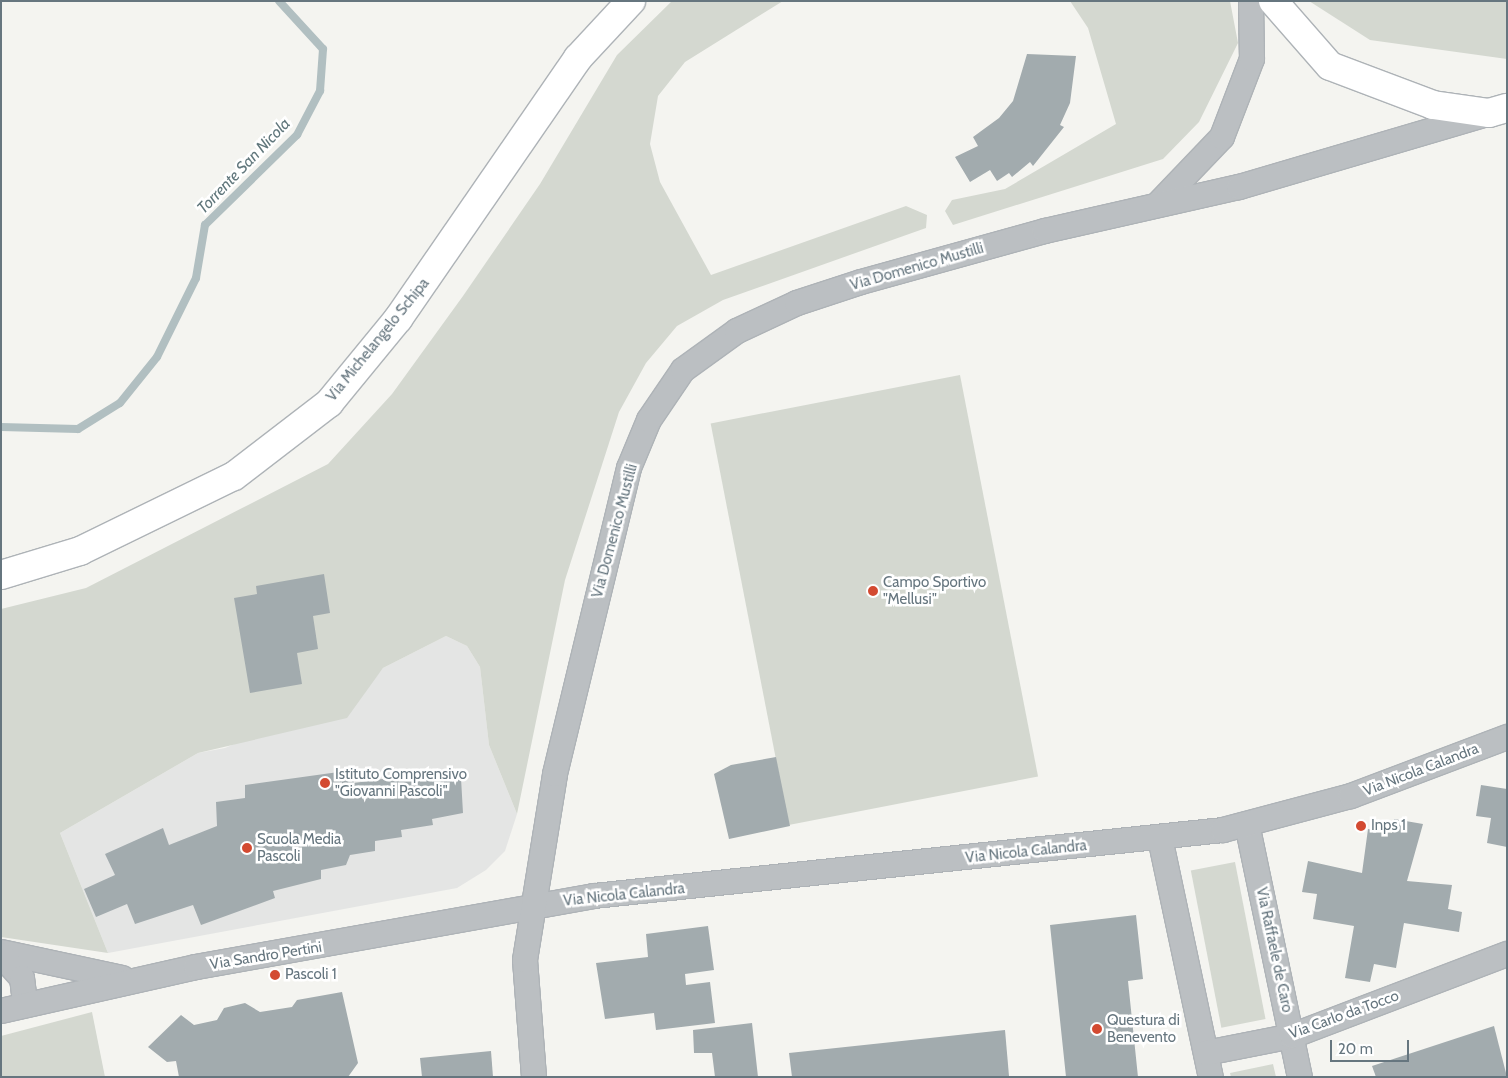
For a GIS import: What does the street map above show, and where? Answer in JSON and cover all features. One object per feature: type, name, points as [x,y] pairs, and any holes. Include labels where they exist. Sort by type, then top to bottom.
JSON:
[{"type":"main road","name":"Via Michelangelo Schipa","points":[[1,575],[80,551],[234,476],[329,403],[410,303],[573,65],[631,1]]},
{"type":"main road","points":[[1273,1],[1330,66],[1433,105],[1498,111]]},
{"type":"street","points":[[1159,203],[1222,137],[1252,59],[1251,1]]},
{"type":"street","name":"Via Domenico Mustilli","points":[[534,1077],[525,960],[555,774],[629,468],[649,420],[682,370],[738,332],[797,303],[1000,243],[1159,203],[1240,187],[1498,111]]},
{"type":"street","name":"Via Nicola Calandra","points":[[533,906],[1160,838],[1247,824],[1351,796],[1507,737]]},
{"type":"street","name":"Via Raffaele de Caro","points":[[1247,824],[1300,1077]]},
{"type":"street","points":[[1160,838],[1211,1077]]},
{"type":"street","name":"Via Sandro Pertini","points":[[9,1004],[533,906]]},
{"type":"street","points":[[1,954],[131,980]]},
{"type":"street","points":[[1,954],[22,978],[9,1004]]},
{"type":"street","name":"Via Carlo da Tocco","points":[[1206,1053],[1292,1036],[1507,954]]},
{"type":"shaded area","points":[[672,1],[783,1],[685,62],[658,96],[650,144],[660,182],[711,275],[906,206],[927,215],[926,228],[723,300],[677,326],[646,363],[619,412],[565,580],[517,814],[489,745],[480,667],[467,646],[446,636],[383,668],[347,718],[198,753],[60,833],[108,953],[1,937],[1,609],[86,588],[328,464],[392,394],[463,296],[540,184],[617,55]]},
{"type":"shaded area","points":[[1070,1],[1230,1],[1238,43],[1199,122],[1163,159],[953,225],[945,211],[952,200],[1005,189],[1116,124],[1088,28]]},
{"type":"shaded area","points":[[1309,1],[1507,1],[1507,59],[1370,40]]},
{"type":"shaded area","name":"Campo Sportivo \"Mellusi\"","points":[[960,375],[1038,776],[789,825],[711,423]]},
{"type":"shaded area","name":"Istituto Comprensivo \"Giovanni Pascoli\"","points":[[446,636],[467,646],[480,667],[489,745],[517,814],[505,851],[486,870],[457,888],[108,953],[60,833],[198,753],[225,748],[367,688],[383,668]]},
{"type":"shaded area","points":[[1235,862],[1266,1019],[1221,1028],[1191,871]]},
{"type":"shaded area","points":[[92,1012],[105,1077],[1,1077],[1,1036]]},
{"type":"shaded area","points":[[1273,1064],[1276,1077],[1231,1077],[1230,1073]]},
{"type":"building","points":[[1027,54],[1076,56],[1070,103],[1060,125],[1064,127],[1033,166],[1030,162],[1012,177],[1009,173],[997,181],[990,170],[970,182],[955,157],[978,146],[973,137],[999,118],[1013,101]]},
{"type":"building","points":[[324,574],[330,613],[313,616],[318,649],[297,653],[302,684],[250,693],[234,598],[257,594],[256,586]]},
{"type":"building","points":[[776,757],[790,826],[729,839],[714,774],[731,765]]},
{"type":"building","name":"Scuola Media Pascoli","points":[[353,770],[354,783],[439,771],[444,781],[461,778],[463,813],[432,819],[433,825],[401,830],[402,837],[375,841],[375,851],[350,855],[346,865],[321,870],[321,879],[273,891],[275,898],[201,925],[193,905],[135,924],[127,904],[96,917],[84,889],[115,875],[105,854],[163,828],[169,845],[217,826],[216,802],[245,798],[245,785]]},
{"type":"building","points":[[1481,785],[1507,789],[1507,847],[1487,843],[1491,818],[1476,816]]},
{"type":"building","points":[[1394,819],[1423,824],[1407,881],[1452,885],[1448,909],[1462,912],[1459,932],[1404,923],[1396,968],[1374,964],[1370,982],[1345,978],[1354,926],[1313,919],[1317,894],[1302,892],[1308,861],[1362,873],[1368,829],[1392,833]]},
{"type":"building","name":"Questura di Benevento","points":[[1136,915],[1143,979],[1128,981],[1138,1077],[1066,1077],[1050,925]]},
{"type":"building","points":[[708,926],[714,970],[685,974],[686,985],[710,982],[715,1023],[656,1030],[654,1013],[605,1019],[596,963],[648,957],[646,934]]},
{"type":"building","points":[[342,992],[358,1063],[348,1077],[179,1077],[176,1061],[167,1062],[148,1047],[181,1015],[194,1025],[217,1020],[224,1008],[245,1003],[260,1012],[292,1007],[297,1000]]},
{"type":"building","points":[[752,1023],[758,1077],[715,1077],[712,1053],[694,1053],[693,1030]]},
{"type":"building","points":[[1494,1026],[1507,1077],[1376,1077],[1372,1066]]},
{"type":"building","points":[[1005,1030],[1009,1076],[792,1077],[789,1053]]},
{"type":"building","points":[[491,1051],[493,1077],[422,1077],[420,1058]]},
{"type":"waterway","name":"Torrente San Nicola","points":[[1,427],[78,429],[120,403],[157,357],[196,278],[205,225],[297,135],[320,91],[323,49],[279,1]]},
{"type":"place","name":"Campo Sportivo \"Mellusi\"","points":[[873,591]]},
{"type":"place","name":"Istituto Comprensivo \"Giovanni Pascoli\"","points":[[325,783]]},
{"type":"place","name":"Inps 1","points":[[1361,826]]},
{"type":"place","name":"Scuola Media Pascoli","points":[[247,848]]},
{"type":"place","name":"Pascoli 1","points":[[275,975]]},
{"type":"place","name":"Questura di Benevento","points":[[1097,1029]]}]
